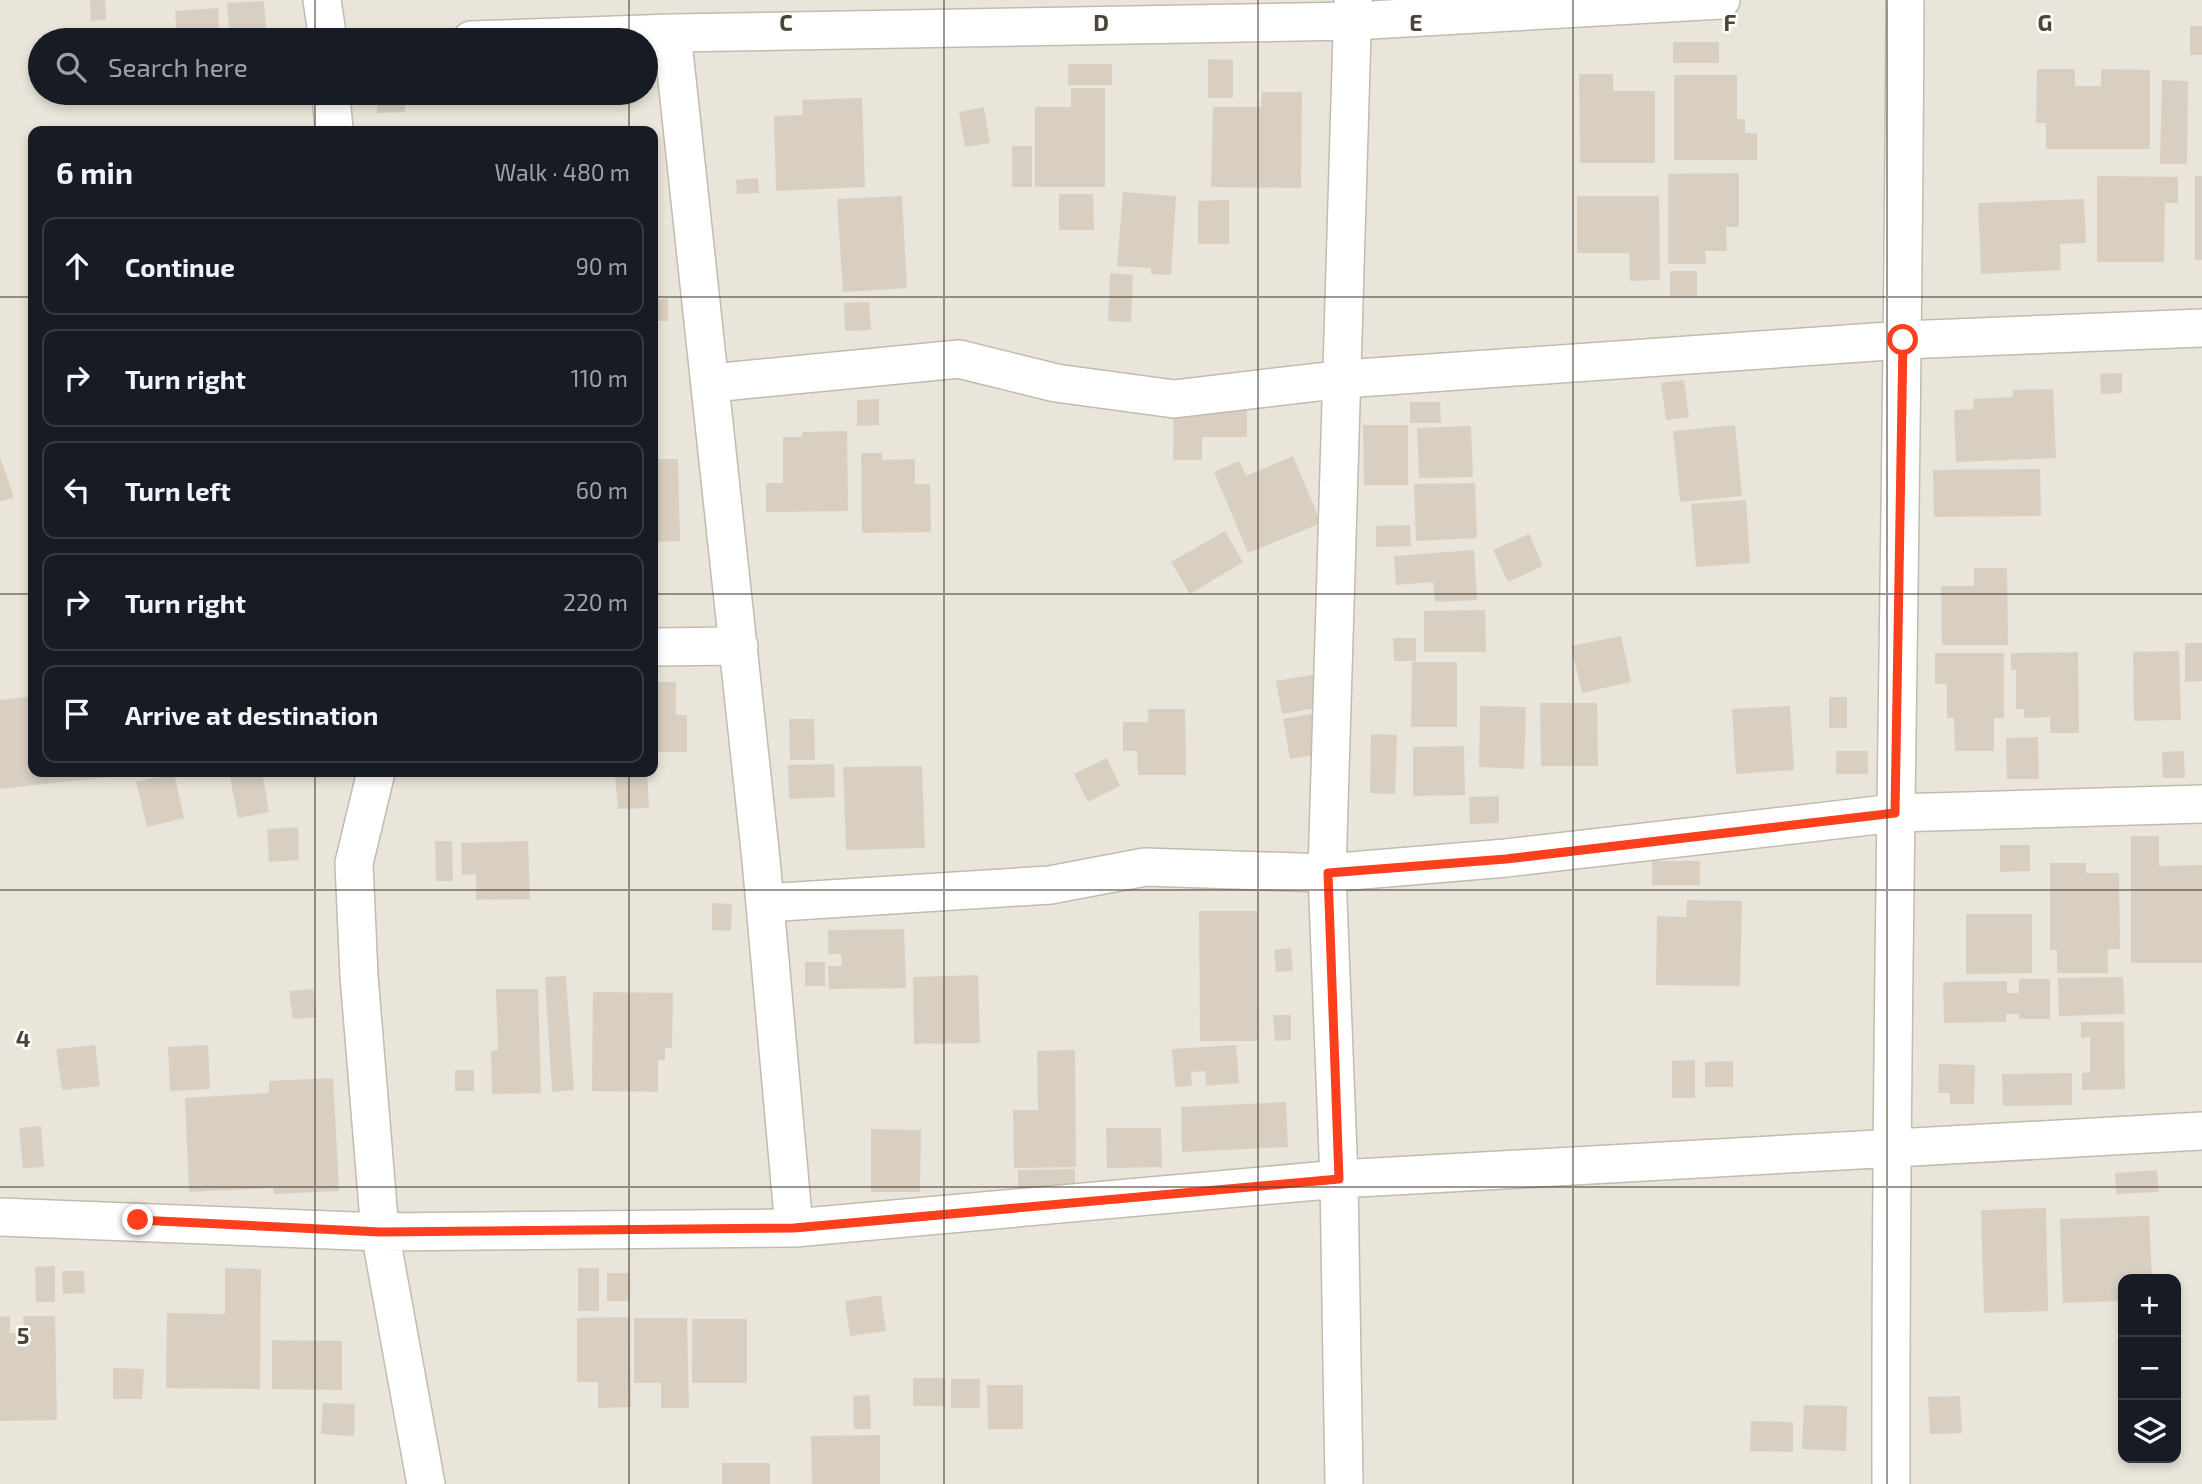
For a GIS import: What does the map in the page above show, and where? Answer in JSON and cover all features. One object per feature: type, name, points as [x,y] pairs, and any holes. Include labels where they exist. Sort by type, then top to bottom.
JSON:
[{"type":"street","points":[[322,0],[326,28]]},
{"type":"street","points":[[658,33],[1721,0]]},
{"type":"street","points":[[1891,1484],[1890,1149],[1903,340],[1905,0]]},
{"type":"street","points":[[1344,1484],[1339,1179],[1328,873],[1353,11]]},
{"type":"street","points":[[672,33],[712,383],[765,904],[794,1228]]},
{"type":"street","points":[[332,105],[334,126]]},
{"type":"street","points":[[712,383],[959,359],[1056,383],[1174,399],[1344,379],[1903,340],[2202,328]]},
{"type":"street","points":[[658,647],[738,646]]},
{"type":"street","points":[[375,777],[354,863],[359,976],[380,1232],[426,1484]]},
{"type":"street","points":[[765,904],[1050,886],[1145,867],[1328,873],[1506,859],[1895,813],[2202,804]]},
{"type":"street","points":[[0,1217],[380,1232],[794,1228],[1339,1179],[2202,1131]]},
{"type":"shaded area","points":[[0,0],[2202,0],[2202,1484],[0,1484]]},
{"type":"building","points":[[90,0],[105,0],[106,20],[91,21]]},
{"type":"building","points":[[264,1],[266,28],[229,28],[227,3]]},
{"type":"building","points":[[218,8],[219,28],[176,28],[175,11]]},
{"type":"building","points":[[2190,26],[2202,26],[2202,55],[2190,55]]},
{"type":"building","points":[[1673,42],[1719,42],[1719,63],[1673,63]]},
{"type":"building","points":[[1208,59],[1233,60],[1233,98],[1208,98]]},
{"type":"building","points":[[1068,64],[1112,64],[1112,85],[1068,85]]},
{"type":"building","points":[[2037,69],[2075,69],[2075,86],[2101,86],[2101,69],[2150,70],[2150,149],[2046,149],[2046,123],[2036,123]]},
{"type":"building","points":[[1579,74],[1613,74],[1613,91],[1655,91],[1655,163],[1580,163]]},
{"type":"building","points":[[1674,75],[1737,75],[1737,119],[1745,119],[1745,133],[1757,133],[1757,160],[1674,160]]},
{"type":"building","points":[[2162,80],[2188,81],[2187,164],[2160,164]]},
{"type":"building","points":[[1071,88],[1105,88],[1105,187],[1035,187],[1035,107],[1071,107]]},
{"type":"building","points":[[1262,92],[1302,92],[1301,188],[1211,187],[1213,107],[1261,107]]},
{"type":"building","points":[[862,98],[865,187],[776,191],[774,116],[803,115],[802,100]]},
{"type":"building","points":[[377,105],[405,105],[405,112],[377,113]]},
{"type":"building","points":[[984,107],[990,143],[965,147],[959,112]]},
{"type":"building","points":[[1012,146],[1032,146],[1032,187],[1012,187]]},
{"type":"building","points":[[1739,173],[1739,227],[1726,227],[1727,251],[1705,251],[1706,264],[1668,264],[1668,174]]},
{"type":"building","points":[[2097,176],[2178,177],[2178,203],[2165,203],[2164,262],[2097,262]]},
{"type":"building","points":[[2195,176],[2202,176],[2202,260],[2195,260]]},
{"type":"building","points":[[758,178],[759,193],[737,194],[736,180]]},
{"type":"building","points":[[1123,192],[1176,196],[1171,275],[1151,274],[1151,268],[1117,266]]},
{"type":"building","points":[[1059,194],[1093,194],[1094,230],[1059,230]]},
{"type":"building","points":[[902,196],[907,288],[843,292],[837,199]]},
{"type":"building","points":[[1577,196],[1659,196],[1660,280],[1630,281],[1629,253],[1577,253]]},
{"type":"building","points":[[2084,199],[2086,243],[2060,244],[2061,270],[1981,274],[1978,203]]},
{"type":"building","points":[[1229,200],[1229,244],[1198,244],[1198,201]]},
{"type":"building","points":[[1670,271],[1697,271],[1697,296],[1670,296]]},
{"type":"building","points":[[1110,273],[1133,275],[1131,322],[1108,321]]},
{"type":"building","points":[[658,299],[668,299],[668,321],[658,321]]},
{"type":"building","points":[[869,302],[871,330],[845,331],[844,303]]},
{"type":"building","points":[[2122,373],[2122,393],[2101,394],[2100,374]]},
{"type":"building","points":[[1684,380],[1689,417],[1666,420],[1661,383]]},
{"type":"building","points":[[2053,389],[2056,458],[1956,462],[1954,410],[1974,409],[1973,399],[2013,397],[2013,390]]},
{"type":"building","points":[[879,399],[879,425],[857,426],[857,400]]},
{"type":"building","points":[[1410,402],[1440,402],[1441,423],[1410,423]]},
{"type":"building","points":[[1174,409],[1247,410],[1247,437],[1202,437],[1202,460],[1173,460]]},
{"type":"building","points":[[1363,425],[1408,425],[1408,485],[1364,485]]},
{"type":"building","points":[[1735,425],[1742,496],[1680,502],[1673,431]]},
{"type":"building","points":[[1471,426],[1473,477],[1419,478],[1417,428]]},
{"type":"building","points":[[847,431],[848,511],[766,512],[766,483],[783,483],[783,437],[802,437],[802,432]]},
{"type":"building","points":[[861,453],[882,453],[882,460],[915,459],[915,484],[930,484],[931,532],[862,533]]},
{"type":"building","points":[[1293,456],[1321,523],[1248,553],[1214,472],[1239,461],[1246,476]]},
{"type":"building","points":[[0,457],[14,497],[0,502]]},
{"type":"building","points":[[658,459],[678,459],[680,541],[658,542]]},
{"type":"building","points":[[2040,469],[2041,516],[1934,517],[1933,470]]},
{"type":"building","points":[[1475,483],[1477,538],[1416,541],[1414,484]]},
{"type":"building","points":[[1746,500],[1750,563],[1696,567],[1691,504]]},
{"type":"building","points":[[1410,525],[1411,546],[1376,547],[1376,526]]},
{"type":"building","points":[[1225,531],[1243,562],[1190,594],[1171,562]]},
{"type":"building","points":[[1529,534],[1543,566],[1508,582],[1493,550]]},
{"type":"building","points":[[1474,550],[1477,600],[1435,602],[1433,582],[1396,585],[1394,556]]},
{"type":"building","points":[[1974,568],[2007,568],[2008,645],[1942,645],[1941,586],[1974,586]]},
{"type":"building","points":[[1485,610],[1486,652],[1424,652],[1424,611]]},
{"type":"building","points":[[1621,636],[1631,682],[1582,693],[1571,646]]},
{"type":"building","points":[[1393,638],[1416,638],[1416,661],[1394,661]]},
{"type":"building","points":[[2185,643],[2202,643],[2202,681],[2185,682]]},
{"type":"building","points":[[2179,651],[2181,720],[2134,721],[2133,652]]},
{"type":"building","points":[[2078,652],[2079,733],[2050,733],[2050,717],[2024,718],[2024,709],[2016,709],[2016,670],[2011,670],[2011,653]]},
{"type":"building","points":[[1935,653],[2004,653],[2004,718],[1994,718],[1994,751],[1955,751],[1954,718],[1947,718],[1947,684],[1935,684]]},
{"type":"building","points":[[1412,662],[1457,662],[1457,727],[1411,727]]},
{"type":"building","points":[[1317,674],[1323,707],[1282,714],[1276,681]]},
{"type":"building","points":[[658,682],[676,682],[676,715],[687,715],[687,752],[658,752]]},
{"type":"building","points":[[28,697],[28,777],[109,777],[0,789],[0,700]]},
{"type":"building","points":[[1829,697],[1847,697],[1847,728],[1829,728]]},
{"type":"building","points":[[1540,703],[1597,703],[1598,766],[1541,766]]},
{"type":"building","points":[[1480,706],[1526,707],[1524,769],[1479,767]]},
{"type":"building","points":[[1790,706],[1794,770],[1736,774],[1732,709]]},
{"type":"building","points":[[1148,709],[1185,709],[1186,775],[1138,775],[1137,751],[1123,751],[1123,722],[1148,722]]},
{"type":"building","points":[[1320,712],[1327,753],[1290,759],[1283,719]]},
{"type":"building","points":[[789,719],[814,719],[815,760],[790,760]]},
{"type":"building","points":[[1371,734],[1397,735],[1395,794],[1370,793]]},
{"type":"building","points":[[2038,737],[2039,779],[2007,779],[2006,738]]},
{"type":"building","points":[[1464,746],[1465,795],[1413,796],[1413,747]]},
{"type":"building","points":[[1836,751],[1868,751],[1868,774],[1836,774]]},
{"type":"building","points":[[2184,751],[2185,778],[2163,778],[2162,752]]},
{"type":"building","points":[[1107,758],[1120,786],[1088,802],[1074,774]]},
{"type":"building","points":[[834,764],[835,797],[789,799],[788,765]]},
{"type":"building","points":[[922,766],[925,848],[846,850],[843,767]]},
{"type":"building","points":[[157,777],[175,777],[184,818],[147,827],[136,782]]},
{"type":"building","points":[[230,777],[263,777],[269,812],[238,818]]},
{"type":"building","points":[[615,777],[647,777],[649,808],[618,809]]},
{"type":"building","points":[[1499,796],[1499,823],[1470,824],[1469,797]]},
{"type":"building","points":[[298,827],[299,860],[269,862],[267,829]]},
{"type":"building","points":[[2131,836],[2159,836],[2159,866],[2202,865],[2202,963],[2131,963]]},
{"type":"building","points":[[435,841],[452,841],[453,881],[436,881]]},
{"type":"building","points":[[528,841],[530,899],[476,900],[476,874],[462,875],[461,843]]},
{"type":"building","points":[[2000,845],[2030,845],[2030,871],[2000,872]]},
{"type":"building","points":[[1652,861],[1700,861],[1700,885],[1652,885]]},
{"type":"building","points":[[2050,863],[2086,863],[2086,873],[2119,873],[2120,949],[2108,949],[2108,973],[2057,973],[2057,950],[2050,950]]},
{"type":"building","points":[[1687,900],[1742,901],[1740,986],[1656,985],[1657,916],[1686,917]]},
{"type":"building","points":[[712,903],[732,904],[731,931],[712,930]]},
{"type":"building","points":[[1199,911],[1257,911],[1258,1041],[1200,1041]]},
{"type":"building","points":[[1966,914],[2032,914],[2032,973],[1966,974]]},
{"type":"building","points":[[904,929],[906,988],[829,989],[828,966],[842,966],[841,954],[828,954],[828,930]]},
{"type":"building","points":[[1291,948],[1293,971],[1276,972],[1274,950]]},
{"type":"building","points":[[805,962],[825,962],[825,986],[805,986]]},
{"type":"building","points":[[978,975],[980,1043],[914,1044],[913,977]]},
{"type":"building","points":[[566,976],[574,1090],[552,1092],[545,977]]},
{"type":"building","points":[[2123,977],[2125,1014],[2059,1016],[2058,978]]},
{"type":"building","points":[[2019,979],[2050,979],[2050,1019],[2019,1019],[2019,1014],[2006,1014],[2006,1022],[1944,1023],[1943,982],[2007,981],[2007,993],[2019,993]]},
{"type":"building","points":[[313,989],[317,1017],[293,1019],[289,991]]},
{"type":"building","points":[[496,989],[538,989],[541,1093],[492,1094],[491,1051],[498,1050]]},
{"type":"building","points":[[593,992],[673,993],[672,1048],[665,1048],[665,1060],[658,1060],[658,1092],[592,1091]]},
{"type":"building","points":[[1273,1015],[1291,1015],[1291,1040],[1275,1041]]},
{"type":"building","points":[[2081,1022],[2124,1022],[2125,1089],[2082,1090],[2082,1073],[2090,1072],[2090,1037],[2081,1038]]},
{"type":"building","points":[[95,1045],[100,1086],[62,1090],[56,1049]]},
{"type":"building","points":[[208,1045],[210,1089],[170,1091],[168,1047]]},
{"type":"building","points":[[1236,1045],[1239,1083],[1206,1086],[1205,1071],[1191,1072],[1192,1086],[1175,1087],[1172,1049]]},
{"type":"building","points":[[1075,1050],[1076,1167],[1014,1168],[1013,1110],[1038,1110],[1037,1051]]},
{"type":"building","points":[[1695,1060],[1695,1098],[1672,1098],[1672,1061]]},
{"type":"building","points":[[1733,1061],[1733,1087],[1705,1087],[1705,1062]]},
{"type":"building","points":[[1939,1064],[1975,1065],[1974,1104],[1950,1104],[1950,1093],[1938,1093]]},
{"type":"building","points":[[455,1070],[474,1070],[474,1091],[455,1091]]},
{"type":"building","points":[[2072,1073],[2072,1105],[2003,1106],[2002,1074]]},
{"type":"building","points":[[333,1078],[339,1191],[274,1194],[273,1188],[189,1192],[185,1098],[269,1093],[269,1081]]},
{"type":"building","points":[[1286,1102],[1288,1147],[1182,1152],[1181,1107]]},
{"type":"building","points":[[41,1126],[44,1167],[23,1168],[19,1128]]},
{"type":"building","points":[[1106,1128],[1161,1128],[1162,1167],[1107,1168]]},
{"type":"building","points":[[871,1129],[921,1130],[920,1192],[871,1192]]},
{"type":"building","points":[[1075,1169],[1075,1187],[1018,1188],[1018,1170]]},
{"type":"building","points":[[2157,1170],[2159,1192],[2116,1194],[2115,1173]]},
{"type":"building","points":[[2046,1208],[2048,1311],[1984,1313],[1981,1210]]},
{"type":"building","points":[[2149,1216],[2152,1274],[2118,1274],[2118,1301],[2063,1303],[2060,1219]]},
{"type":"building","points":[[55,1266],[55,1302],[36,1302],[35,1267]]},
{"type":"building","points":[[225,1268],[261,1269],[260,1389],[166,1388],[167,1313],[225,1314]]},
{"type":"building","points":[[578,1268],[599,1268],[599,1311],[578,1311]]},
{"type":"building","points":[[62,1271],[84,1271],[85,1293],[63,1294]]},
{"type":"building","points":[[607,1273],[630,1273],[630,1301],[607,1301]]},
{"type":"building","points":[[881,1295],[886,1331],[850,1336],[845,1301]]},
{"type":"building","points":[[10,1316],[10,1333],[24,1333],[23,1316],[55,1316],[57,1420],[0,1421],[0,1317]]},
{"type":"building","points":[[630,1317],[631,1407],[598,1408],[598,1382],[577,1382],[577,1318]]},
{"type":"building","points":[[634,1318],[687,1318],[689,1408],[661,1408],[661,1383],[634,1383]]},
{"type":"building","points":[[692,1319],[747,1319],[747,1383],[692,1383]]},
{"type":"building","points":[[272,1340],[342,1341],[342,1390],[272,1389]]},
{"type":"building","points":[[113,1368],[144,1369],[142,1399],[113,1399]]},
{"type":"building","points":[[913,1378],[945,1378],[945,1406],[913,1406]]},
{"type":"building","points":[[951,1379],[980,1379],[980,1408],[951,1408]]},
{"type":"building","points":[[987,1385],[1023,1385],[1023,1429],[988,1429]]},
{"type":"building","points":[[870,1395],[871,1429],[854,1429],[853,1396]]},
{"type":"building","points":[[1960,1396],[1962,1433],[1930,1434],[1928,1397]]},
{"type":"building","points":[[323,1403],[355,1404],[354,1436],[321,1434]]},
{"type":"building","points":[[1804,1405],[1847,1406],[1846,1451],[1802,1449]]},
{"type":"building","points":[[1751,1421],[1793,1422],[1793,1452],[1750,1451]]},
{"type":"building","points":[[880,1435],[880,1484],[812,1484],[811,1436]]},
{"type":"building","points":[[722,1463],[770,1463],[770,1484],[722,1484]]},
{"type":"route","points":[[138,1220],[380,1232],[794,1228],[1339,1179],[1328,873],[1506,859],[1895,813],[1903,340]]}]
